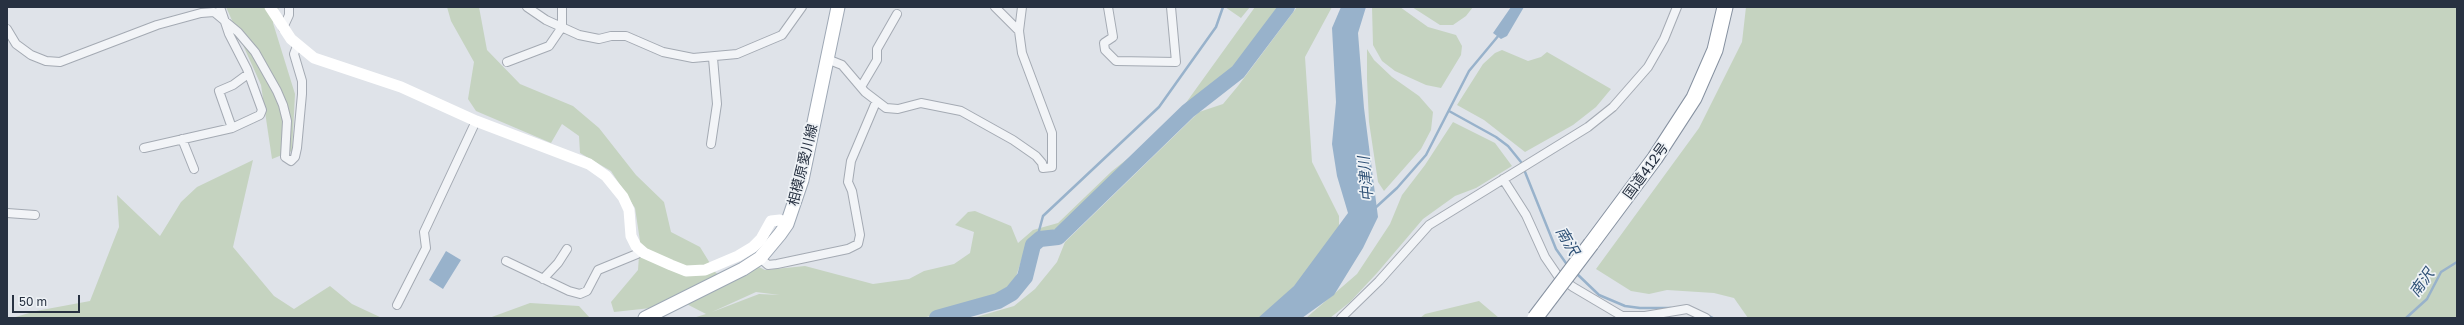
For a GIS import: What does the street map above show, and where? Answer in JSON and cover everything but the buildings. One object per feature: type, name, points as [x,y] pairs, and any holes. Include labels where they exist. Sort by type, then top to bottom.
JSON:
[{"type":"highway","name":"国道412号","points":[[1535,318],[1656,158],[1694,98],[1715,50],[1725,7]]},
{"type":"main road","name":"相模原愛川線","points":[[645,318],[737,272],[760,258],[774,243],[787,224],[802,180],[838,7]]},
{"type":"street","points":[[144,148],[232,128],[260,115],[262,110],[220,7]]},
{"type":"street","points":[[270,7],[283,28],[297,46],[314,58],[401,87],[476,121],[585,162],[606,176],[627,203],[631,236],[640,250],[681,269],[698,271],[738,256],[753,247],[761,239],[772,221],[780,220],[787,224]]},
{"type":"street","points":[[283,28],[289,15],[289,7]]},
{"type":"street","points":[[527,7],[532,12],[589,38],[626,36],[680,57],[713,58],[737,54],[782,35],[802,7]]},
{"type":"street","points":[[507,62],[549,46],[562,27],[562,7]]},
{"type":"street","points":[[994,7],[1019,31]]},
{"type":"street","points":[[827,59],[842,65],[876,102],[889,109],[921,103],[961,111],[1012,140],[1036,156],[1042,163],[1043,168],[1052,167],[1052,133],[1022,53],[1019,31],[1022,7]]},
{"type":"street","points":[[1108,7],[1113,37],[1104,43],[1105,50],[1116,61],[1176,62],[1171,7]]},
{"type":"street","points":[[1341,318],[1371,290],[1429,225],[1595,122],[1619,102],[1648,67],[1664,39],[1677,7]]},
{"type":"street","points":[[7,29],[16,44],[31,55],[46,61],[60,62],[157,25],[201,13],[214,12],[224,19],[255,52],[281,100],[287,122],[285,156],[291,161],[294,161],[296,152],[302,94],[302,81],[294,54],[297,46]]},
{"type":"street","points":[[861,87],[877,60],[877,48],[897,14]]},
{"type":"street","points":[[710,144],[717,104],[713,58]]},
{"type":"street","points":[[232,128],[219,91],[233,85],[248,74]]},
{"type":"street","points":[[760,258],[768,265],[777,264],[848,250],[858,244],[860,238],[852,191],[848,182],[851,161],[876,102]]},
{"type":"street","points":[[397,305],[426,248],[424,232],[476,121]]},
{"type":"street","points":[[182,139],[194,168]]},
{"type":"street","points":[[1507,176],[1545,257],[1558,276],[1573,287],[1622,316],[1645,316],[1686,309],[1706,318]]},
{"type":"street","points":[[7,213],[35,215]]},
{"type":"street","points":[[543,279],[558,264],[568,249]]},
{"type":"street","points":[[506,261],[543,279],[580,294],[587,291],[598,270],[637,254],[640,250]]},
{"type":"green space","points":[[226,7],[279,7],[273,23],[295,94],[292,151],[272,159],[261,85]]},
{"type":"green space","points":[[447,7],[479,7],[487,50],[520,84],[573,106],[599,128],[636,175],[664,202],[671,232],[700,247],[716,273],[735,280],[759,267],[765,270],[805,266],[873,284],[909,279],[924,271],[954,264],[970,253],[974,232],[955,225],[968,212],[975,211],[1011,226],[1018,243],[1033,230],[1058,223],[1112,171],[1131,156],[1134,160],[1062,228],[1034,234],[1024,252],[1014,283],[977,305],[922,318],[693,318],[706,314],[675,298],[651,308],[614,312],[611,302],[638,270],[640,241],[635,208],[611,171],[580,153],[579,136],[562,124],[551,143],[476,111],[468,99],[474,62],[451,21]],"holes":[[[756,292],[780,295],[759,294],[712,312]]]},
{"type":"green space","points":[[1225,7],[1250,7],[1241,18]]},
{"type":"green space","points":[[1255,7],[1279,7],[1232,72],[1175,118]]},
{"type":"green space","points":[[1297,7],[1332,7],[1305,57],[1312,162],[1339,216],[1339,231],[1309,271],[1267,314],[1261,318],[973,318],[1014,306],[1035,289],[1057,262],[1065,242],[1199,112],[1223,104]]},
{"type":"green space","points":[[1372,7],[1400,7],[1428,27],[1456,35],[1462,46],[1461,55],[1441,88],[1426,85],[1395,71],[1382,61],[1373,45]]},
{"type":"green space","points":[[1412,7],[1473,7],[1466,16],[1453,25],[1440,25]]},
{"type":"green space","points":[[1746,7],[2457,7],[2457,318],[1748,318],[1734,298],[1714,293],[1667,290],[1649,294],[1631,291],[1596,269],[1699,128],[1742,42]]},
{"type":"green space","points":[[1367,49],[1374,60],[1392,77],[1419,96],[1433,112],[1431,130],[1421,149],[1384,191],[1378,182],[1369,122]]},
{"type":"green space","points":[[1502,50],[1528,61],[1541,57],[1547,52],[1611,89],[1596,107],[1573,125],[1525,152],[1484,120],[1457,105],[1483,64],[1495,53]]},
{"type":"green space","points":[[1453,122],[1495,143],[1512,166],[1476,188],[1455,196],[1423,219],[1350,302],[1330,318],[1306,318],[1357,274],[1390,224],[1402,195],[1425,165]]},
{"type":"green space","points":[[253,160],[233,247],[274,296],[294,309],[330,286],[352,304],[382,318],[12,318],[36,311],[90,301],[119,227],[117,195],[160,236],[181,202],[197,187]]},
{"type":"green space","points":[[1479,301],[1499,318],[1420,318],[1425,314]]},
{"type":"green space","points":[[530,303],[579,306],[590,318],[489,318]]},
{"type":"water","name":"中津川","points":[[1341,7],[1366,7],[1358,33],[1364,108],[1378,217],[1363,248],[1334,295],[1302,318],[1258,318],[1294,286],[1348,213],[1337,176],[1332,144],[1336,102],[1332,28]]},
{"type":"water","points":[[1511,7],[1524,7],[1507,36],[1501,39],[1493,33]]},
{"type":"water","points":[[446,251],[461,260],[443,289],[429,280]]},
{"type":"waterway","points":[[1036,242],[1043,216],[1159,107],[1216,27],[1223,7]]},
{"type":"waterway","points":[[937,318],[998,301],[1012,293],[1025,277],[1033,245],[1040,239],[1058,237],[1188,111],[1238,72],[1287,7]]},
{"type":"waterway","name":"中津川","points":[[1374,209],[1397,188],[1426,155],[1469,71],[1499,35]]},
{"type":"waterway","name":"南沢","points":[[1449,111],[1496,137],[1508,146],[1521,162],[1556,249],[1568,266]]},
{"type":"waterway","name":"南沢","points":[[2406,318],[2427,299],[2441,272],[2457,262]]},
{"type":"waterway","name":"南沢","points":[[1575,272],[1599,295],[1625,306],[1640,308],[1671,308]]},
{"type":"waterway","name":"南沢","points":[[1701,312],[1713,318]]}]
